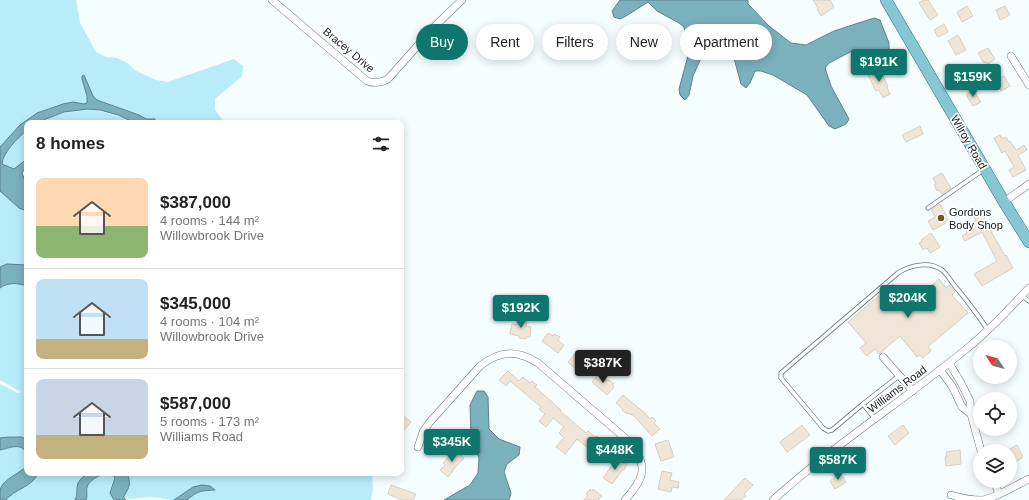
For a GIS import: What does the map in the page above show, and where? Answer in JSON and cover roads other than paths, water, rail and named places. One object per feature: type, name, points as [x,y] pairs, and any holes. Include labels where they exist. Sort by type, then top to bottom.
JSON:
[{"type":"main road","name":"Wilroy Road","points":[[890,1],[1004,202],[1029,242]]},
{"type":"street","name":"Bracey Drive","points":[[272,0],[368,81],[378,83],[388,79],[436,25],[462,0]]},
{"type":"street","points":[[1011,56],[1029,85]]},
{"type":"street","points":[[1004,202],[1029,184]]},
{"type":"street","name":"Williams Road","points":[[773,500],[800,476],[949,364],[988,330],[1029,288]]},
{"type":"street","points":[[418,447],[423,432],[480,366],[494,356],[511,353],[521,354],[538,363],[632,444],[637,451],[642,465],[642,473],[636,488],[625,500]]},
{"type":"street","points":[[883,357],[913,391]]},
{"type":"street","points":[[949,364],[970,400],[970,414],[980,444]]},
{"type":"street","points":[[940,370],[952,386],[962,407],[970,414]]},
{"type":"street","points":[[951,495],[967,499],[982,500],[991,498],[1029,478]]},
{"type":"street","points":[[997,488],[999,494]]},
{"type":"lane","points":[[928,208],[985,169]]},
{"type":"lane","points":[[899,376],[832,430],[828,431],[823,428],[781,378],[781,373],[880,288],[902,270],[910,267],[925,265],[934,266],[941,270],[961,293],[988,330]]},
{"type":"lane","points":[[1022,296],[1029,301]]},
{"type":"lane","points":[[863,404],[875,419]]},
{"type":"place","name":"Gordons Body Shop","points":[[941,218]]}]
